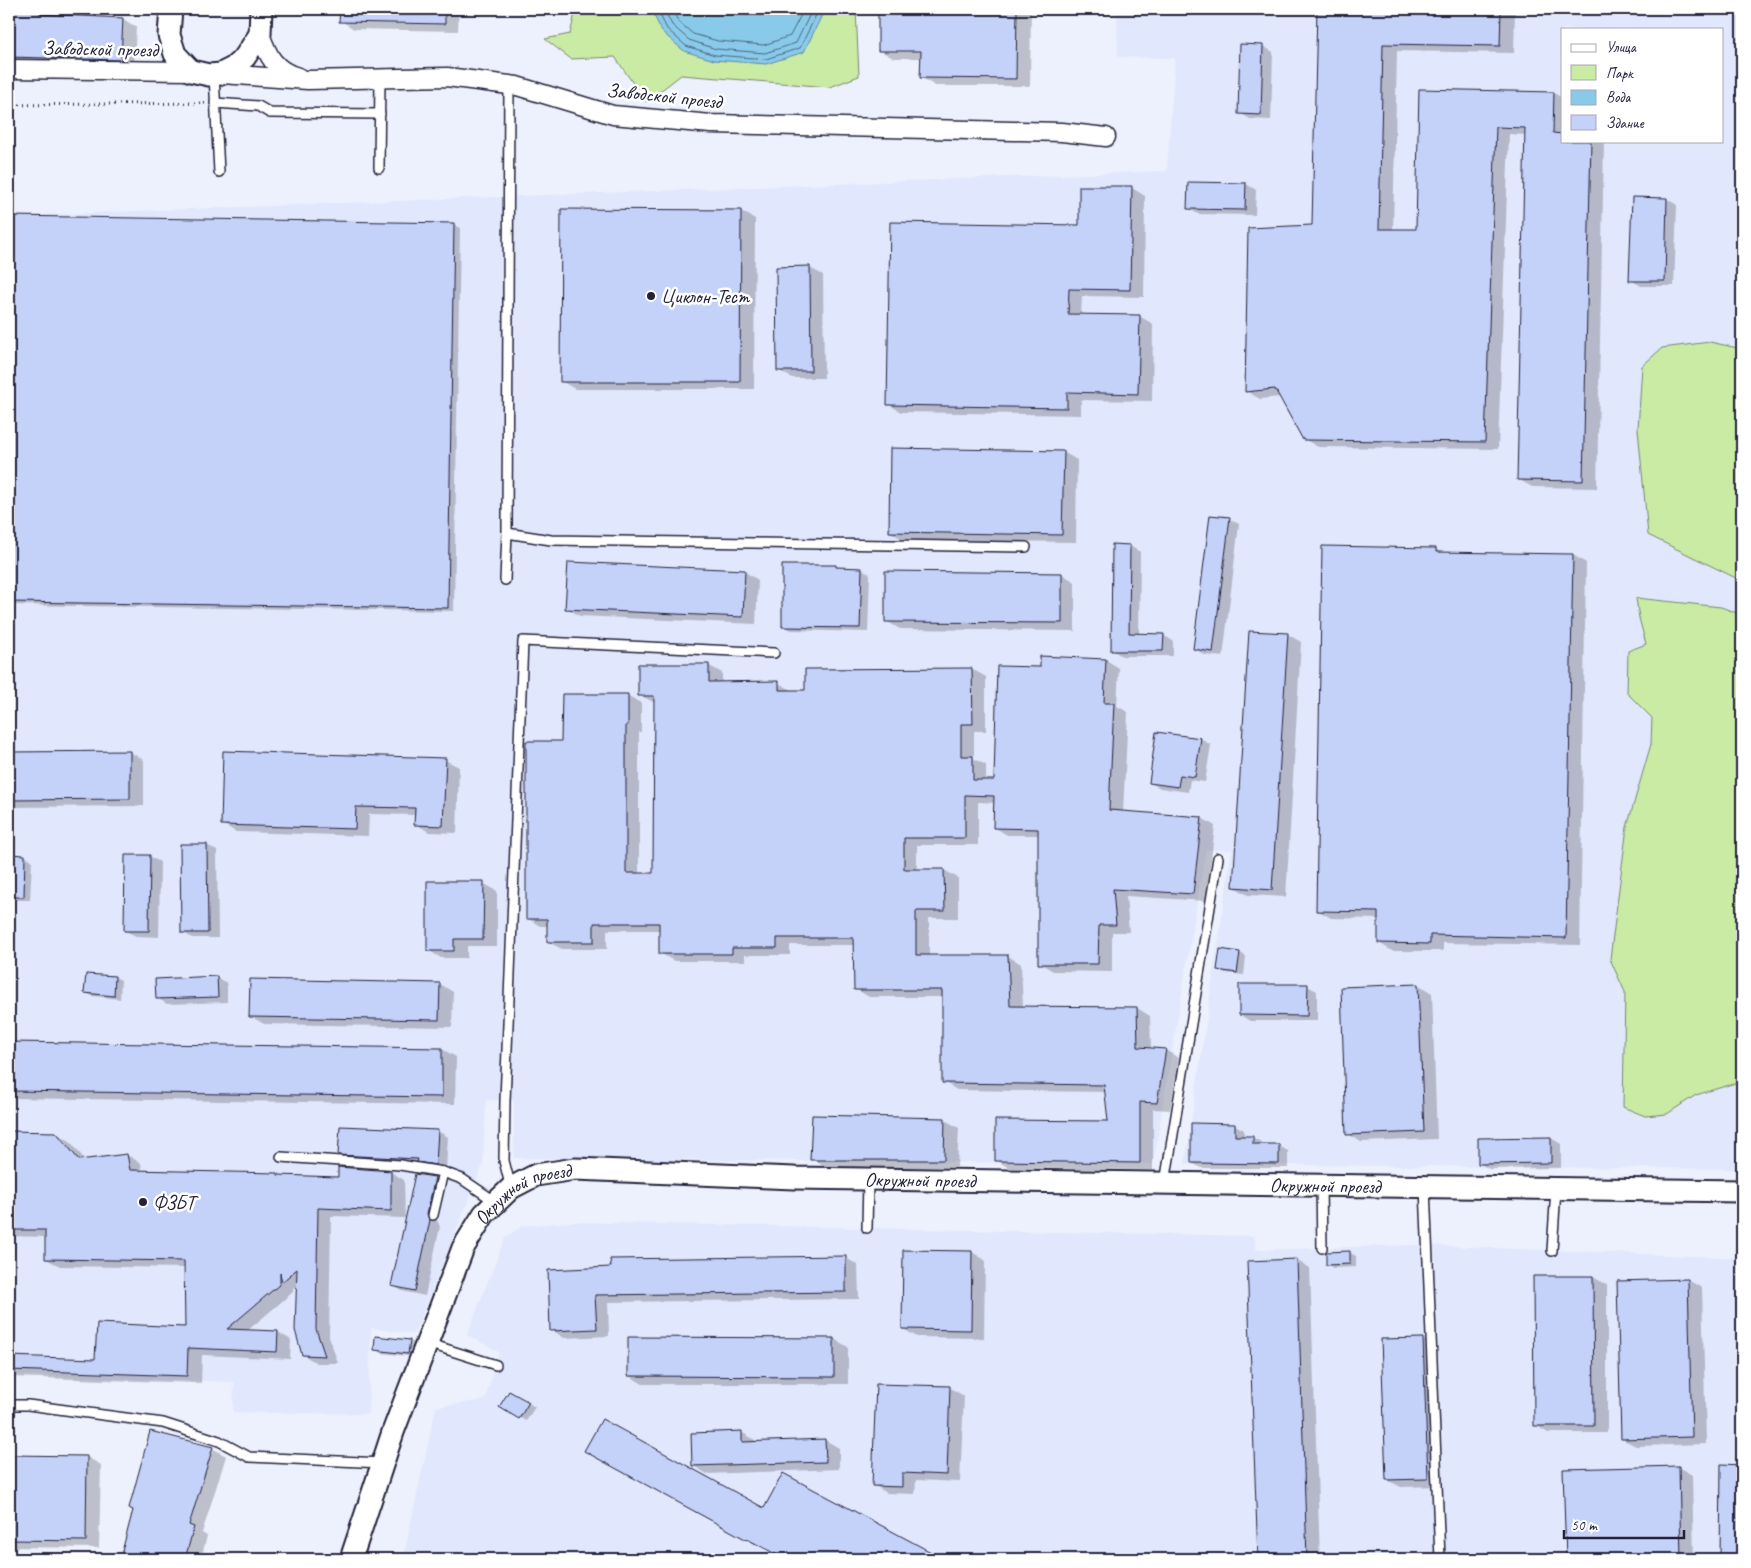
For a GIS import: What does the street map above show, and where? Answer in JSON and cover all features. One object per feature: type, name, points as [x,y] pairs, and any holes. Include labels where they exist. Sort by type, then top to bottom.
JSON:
[{"type":"street","points":[[171,9],[169,35],[174,54],[191,71],[217,74],[233,68],[245,57],[260,34]]},
{"type":"street","points":[[261,9],[260,34],[273,62],[286,73],[308,80]]},
{"type":"street","name":"Заводской проезд","points":[[9,69],[191,71]]},
{"type":"street","name":"Заводской проезд","points":[[217,74],[308,80],[447,77],[517,86],[613,115],[711,124],[1062,132],[1106,137]]},
{"type":"street","name":"Окружной проезд","points":[[351,1559],[383,1463],[463,1248],[484,1214],[504,1195],[536,1174],[575,1169],[794,1178],[1742,1191]]},
{"type":"lane","points":[[217,74],[215,102],[219,172]]},
{"type":"lane","points":[[379,168],[380,78]]},
{"type":"lane","points":[[505,580],[507,533],[509,85]]},
{"type":"lane","points":[[215,102],[258,106],[270,113],[380,114]]},
{"type":"lane","points":[[507,533],[551,540],[1026,546]]},
{"type":"lane","points":[[280,1157],[400,1165],[443,1172],[504,1195],[505,1101],[523,641],[774,653]]},
{"type":"lane","points":[[1165,1183],[1218,858]]},
{"type":"lane","points":[[433,1215],[443,1172]]},
{"type":"lane","points":[[867,1228],[868,1179]]},
{"type":"lane","points":[[1321,1185],[1322,1248]]},
{"type":"lane","points":[[1425,1186],[1440,1559]]},
{"type":"lane","points":[[1552,1251],[1556,1188]]},
{"type":"lane","points":[[427,1343],[496,1365]]},
{"type":"lane","points":[[9,1405],[28,1405],[163,1423],[219,1441],[249,1457],[383,1463]]},
{"type":"path","points":[[9,105],[215,102]]},
{"type":"shaded area","points":[[1117,9],[1742,9],[1742,1169],[1185,1164],[1232,850],[1206,850],[1153,1164],[514,1158],[514,1101],[486,1100],[483,1164],[414,1334],[371,1328],[368,1414],[233,1412],[234,1382],[9,1375],[9,216],[1167,171],[1175,58],[1118,57]]},
{"type":"shaded area","points":[[570,1222],[1254,1236],[1256,1250],[1418,1245],[1742,1258],[1742,1559],[403,1559],[436,1407],[485,1400],[499,1352],[467,1335],[505,1238],[522,1226]]},
{"type":"green space","points":[[576,9],[856,9],[859,76],[830,87],[681,75],[646,102],[615,57],[571,59],[545,39],[570,34]]},
{"type":"green space","points":[[1710,342],[1742,349],[1742,581],[1648,535],[1638,429],[1642,366],[1662,348]]},
{"type":"green space","points":[[1636,598],[1721,607],[1742,615],[1742,1081],[1696,1095],[1667,1114],[1645,1116],[1623,1107],[1625,992],[1610,959],[1627,827],[1651,744],[1652,718],[1627,693],[1628,651],[1646,644]]},
{"type":"water","points":[[651,9],[822,9],[823,13],[804,52],[766,64],[714,60],[684,51],[662,32]]},
{"type":"building","points":[[9,9],[40,9],[40,14],[123,18],[121,60],[9,57]]},
{"type":"building","points":[[340,9],[445,9],[445,24],[339,22]]},
{"type":"building","points":[[878,9],[1017,9],[1016,79],[920,78],[921,51],[878,51]]},
{"type":"building","points":[[1317,9],[1501,9],[1500,46],[1383,44],[1379,229],[1416,229],[1419,89],[1554,92],[1553,133],[1561,134],[1561,142],[1591,142],[1583,481],[1517,480],[1525,128],[1496,127],[1485,442],[1303,440],[1275,389],[1245,392],[1248,228],[1312,225]]},
{"type":"building","points":[[1240,44],[1263,45],[1261,115],[1238,114]]},
{"type":"building","points":[[1188,182],[1246,183],[1245,210],[1187,209]]},
{"type":"building","points":[[1079,186],[1132,186],[1130,290],[1069,289],[1068,314],[1140,315],[1138,394],[1067,392],[1067,408],[887,405],[890,222],[1079,225]]},
{"type":"building","points":[[1632,197],[1667,198],[1665,281],[1629,281]]},
{"type":"building","name":"Циклон-Тест","points":[[561,209],[741,210],[740,382],[560,382]]},
{"type":"building","points":[[9,216],[454,223],[448,608],[9,602]]},
{"type":"building","points":[[810,266],[811,371],[777,371],[776,267]]},
{"type":"building","points":[[890,448],[1064,451],[1062,535],[889,532]]},
{"type":"building","points":[[1210,515],[1230,517],[1213,652],[1193,649]]},
{"type":"building","points":[[1112,544],[1130,545],[1129,633],[1164,634],[1163,651],[1111,651]]},
{"type":"building","points":[[1322,546],[1436,548],[1436,552],[1573,554],[1566,938],[1430,935],[1430,944],[1378,943],[1378,912],[1316,911]]},
{"type":"building","points":[[568,562],[745,570],[743,617],[565,609]]},
{"type":"building","points":[[782,565],[836,565],[836,567],[862,568],[860,628],[782,627]]},
{"type":"building","points":[[885,571],[1062,573],[1062,623],[885,622]]},
{"type":"building","points":[[1249,631],[1288,633],[1272,890],[1233,887]]},
{"type":"building","points":[[1040,656],[1106,659],[1104,703],[1114,703],[1109,810],[1202,817],[1193,894],[1113,889],[1116,925],[1099,925],[1098,964],[1038,964],[1038,829],[993,828],[994,796],[965,795],[965,838],[904,838],[904,869],[944,869],[945,911],[916,911],[916,955],[1008,955],[1010,1006],[1137,1007],[1138,1047],[1166,1049],[1157,1103],[1140,1102],[1140,1163],[995,1161],[995,1120],[1108,1121],[1104,1085],[942,1083],[942,990],[854,990],[853,938],[777,938],[777,948],[732,948],[732,954],[659,954],[659,923],[594,923],[594,942],[547,942],[547,919],[526,919],[526,741],[561,741],[562,694],[628,694],[628,725],[626,725],[626,873],[653,873],[654,696],[638,696],[638,664],[709,664],[709,682],[779,681],[779,690],[805,690],[805,669],[972,668],[973,724],[961,724],[961,756],[973,756],[973,780],[994,780],[997,666],[1040,667]]},
{"type":"building","points":[[1156,732],[1201,738],[1195,777],[1180,775],[1178,787],[1149,783]]},
{"type":"building","points":[[130,751],[130,799],[9,800],[9,752]]},
{"type":"building","points":[[223,751],[446,758],[443,826],[414,825],[415,808],[356,807],[355,829],[221,825]]},
{"type":"building","points":[[180,844],[207,844],[208,933],[181,933]]},
{"type":"building","points":[[9,854],[25,855],[24,897],[9,897]]},
{"type":"building","points":[[125,855],[150,855],[149,931],[124,931]]},
{"type":"building","points":[[427,881],[484,881],[483,939],[454,939],[454,951],[427,951]]},
{"type":"building","points":[[1220,949],[1240,952],[1237,973],[1217,970]]},
{"type":"building","points":[[86,974],[115,976],[114,996],[84,993]]},
{"type":"building","points":[[217,976],[218,997],[156,999],[155,979]]},
{"type":"building","points":[[250,979],[440,983],[439,1020],[249,1017]]},
{"type":"building","points":[[1239,984],[1308,984],[1307,1016],[1239,1015]]},
{"type":"building","points":[[1418,984],[1424,1132],[1346,1135],[1341,987]]},
{"type":"building","points":[[9,1042],[442,1048],[442,1097],[9,1091]]},
{"type":"building","points":[[812,1115],[945,1118],[944,1160],[810,1160]]},
{"type":"building","points":[[1191,1123],[1235,1124],[1235,1136],[1253,1136],[1253,1144],[1279,1144],[1279,1164],[1191,1163]]},
{"type":"building","points":[[340,1126],[438,1130],[436,1165],[417,1162],[418,1159],[338,1155]]},
{"type":"building","name":"ФЗБТ","points":[[9,1131],[56,1132],[79,1160],[127,1154],[130,1170],[278,1173],[278,1175],[338,1177],[338,1167],[391,1171],[391,1211],[318,1208],[316,1329],[325,1356],[302,1355],[295,1330],[297,1269],[282,1282],[280,1273],[280,1284],[227,1329],[278,1331],[277,1352],[188,1348],[187,1376],[9,1370],[9,1356],[95,1359],[97,1323],[185,1327],[184,1261],[45,1259],[45,1230],[9,1230]]},
{"type":"building","points":[[1551,1137],[1551,1163],[1478,1164],[1478,1138]]},
{"type":"building","points":[[415,1174],[435,1177],[427,1214],[430,1220],[415,1291],[391,1286]]},
{"type":"building","points":[[903,1250],[972,1251],[971,1330],[902,1329]]},
{"type":"building","points":[[1350,1251],[1350,1264],[1326,1265],[1326,1252]]},
{"type":"building","points":[[846,1256],[846,1292],[595,1295],[597,1329],[550,1331],[548,1270],[611,1267],[610,1259]]},
{"type":"building","points":[[1297,1259],[1307,1559],[1258,1559],[1247,1261]]},
{"type":"building","points":[[1533,1276],[1593,1276],[1594,1426],[1534,1426]]},
{"type":"building","points":[[1688,1279],[1692,1437],[1621,1439],[1617,1281]]},
{"type":"building","points":[[375,1336],[410,1340],[408,1354],[374,1350]]},
{"type":"building","points":[[628,1337],[834,1338],[834,1377],[628,1376]]},
{"type":"building","points":[[1423,1338],[1428,1479],[1386,1480],[1381,1339]]},
{"type":"building","points":[[876,1384],[950,1386],[947,1475],[902,1473],[902,1487],[872,1486]]},
{"type":"building","points":[[509,1391],[529,1402],[519,1419],[499,1407]]},
{"type":"building","points":[[602,1419],[764,1508],[783,1473],[944,1559],[785,1559],[584,1451]]},
{"type":"building","points":[[150,1431],[213,1447],[189,1525],[194,1527],[185,1559],[120,1559],[133,1510],[129,1508]]},
{"type":"building","points":[[742,1431],[742,1442],[825,1439],[826,1462],[692,1466],[691,1433]]},
{"type":"building","points":[[9,1455],[87,1456],[86,1541],[9,1540]]},
{"type":"building","points":[[1721,1464],[1742,1465],[1742,1559],[1720,1559]]},
{"type":"building","points":[[1679,1466],[1681,1559],[1566,1559],[1563,1469]]},
{"type":"place","name":"Циклон-Тест","points":[[651,296]]},
{"type":"place","name":"ФЗБТ","points":[[143,1202]]}]
